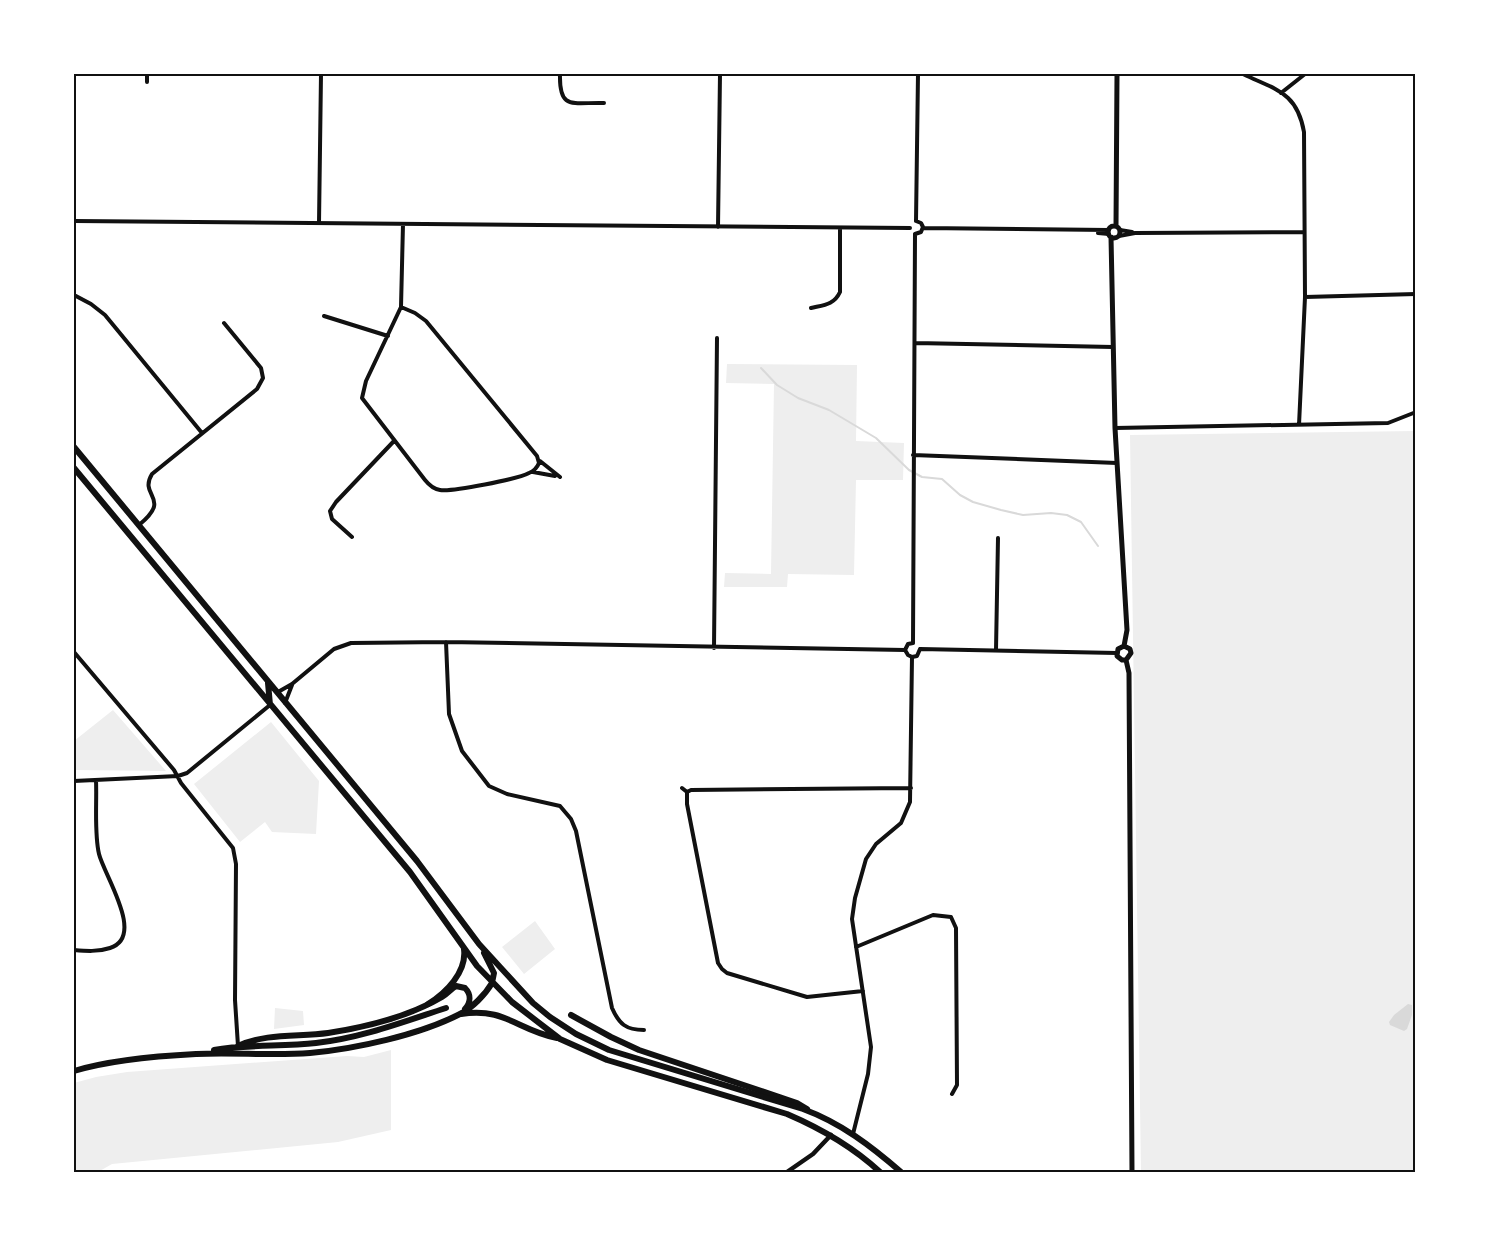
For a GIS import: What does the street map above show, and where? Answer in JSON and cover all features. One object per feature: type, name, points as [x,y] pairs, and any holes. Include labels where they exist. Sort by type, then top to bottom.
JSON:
[{"type":"main road","points":[[1117,74],[1113,347],[1115,428],[1126,597],[1127,630],[1124,646]]},
{"type":"main road","points":[[74,447],[410,853],[479,944],[533,1003],[576,1034],[626,1056],[813,1113]]},
{"type":"main road","points":[[74,468],[273,705]]},
{"type":"main road","points":[[1124,646],[1118,649],[1117,653],[1120,659],[1126,660]]},
{"type":"main road","points":[[1124,646],[1130,649],[1131,653],[1126,660],[1129,673],[1132,1173]]},
{"type":"main road","points":[[267,683],[276,712],[416,880],[492,983],[530,1017],[560,1039]]},
{"type":"main road","points":[[273,705],[276,693]]},
{"type":"main road","points":[[273,705],[285,704]]},
{"type":"main road","points":[[460,1014],[477,1001],[492,983],[494,971],[479,944]]},
{"type":"main road","points":[[428,1004],[445,991],[457,977],[464,960],[464,948]]},
{"type":"main road","points":[[238,1050],[251,1040],[341,1031],[395,1017],[428,1004],[455,987],[463,987],[469,993],[470,1001],[460,1014]]},
{"type":"main road","points":[[74,1071],[132,1060],[330,1041],[378,1031],[446,1008]]},
{"type":"main road","points":[[238,1050],[308,1053],[348,1047],[418,1030],[460,1014],[494,1013],[540,1035],[560,1039],[611,1061],[787,1114],[831,1135],[858,1153],[880,1173]]},
{"type":"main road","points":[[571,1015],[633,1047],[797,1103],[853,1134],[901,1173]]},
{"type":"street","points":[[147,74],[147,82]]},
{"type":"street","points":[[319,223],[321,74]]},
{"type":"street","points":[[560,74],[560,90],[563,99],[570,102],[604,103]]},
{"type":"street","points":[[718,226],[720,74]]},
{"type":"street","points":[[916,221],[918,74]]},
{"type":"street","points":[[1243,74],[1291,100],[1298,110],[1304,132],[1305,297],[1299,425]]},
{"type":"street","points":[[1281,93],[1305,74]]},
{"type":"street","points":[[74,221],[910,228]]},
{"type":"street","points":[[915,234],[910,228],[911,223],[916,221]]},
{"type":"street","points":[[916,221],[921,223],[923,228]]},
{"type":"street","points":[[403,224],[401,307],[366,381],[362,399],[425,480],[431,487],[438,490],[459,489],[522,476],[532,472],[538,465],[538,460]]},
{"type":"street","points":[[811,308],[830,304],[836,300],[840,292],[840,228]]},
{"type":"street","points":[[923,228],[1135,233],[1304,232]]},
{"type":"street","points":[[915,234],[920,233],[923,228]]},
{"type":"street","points":[[913,642],[915,234]]},
{"type":"street","points":[[1305,297],[1416,294]]},
{"type":"street","points":[[74,296],[91,304],[105,315],[202,433]]},
{"type":"street","points":[[401,307],[426,321],[538,460],[558,476],[532,472]]},
{"type":"street","points":[[324,316],[388,336]]},
{"type":"street","points":[[139,526],[152,514],[154,509],[154,500],[148,485],[149,477],[257,389],[263,378],[261,368],[224,323]]},
{"type":"street","points":[[714,648],[717,338]]},
{"type":"street","points":[[915,343],[1113,347]]},
{"type":"street","points":[[1115,428],[1388,423],[1416,412]]},
{"type":"street","points":[[352,537],[332,519],[330,511],[394,441]]},
{"type":"street","points":[[913,455],[1117,463]]},
{"type":"street","points":[[996,650],[998,538]]},
{"type":"street","points":[[446,642],[449,714],[462,751],[489,786],[507,794],[560,806],[571,819],[576,831],[612,1008],[618,1021],[627,1028],[644,1030]]},
{"type":"street","points":[[276,693],[292,684],[334,649],[351,643],[446,642],[905,650]]},
{"type":"street","points":[[905,650],[908,644],[913,642]]},
{"type":"street","points":[[913,642],[920,649]]},
{"type":"street","points":[[920,649],[1117,653]]},
{"type":"street","points":[[912,657],[919,654],[920,649]]},
{"type":"street","points":[[905,650],[908,656],[912,657]]},
{"type":"street","points":[[74,652],[178,776],[181,783],[229,843],[235,856],[235,1000],[238,1050]]},
{"type":"street","points":[[853,1134],[871,1053],[852,912],[866,859],[876,843],[901,823],[910,802],[912,657]]},
{"type":"street","points":[[285,704],[292,684]]},
{"type":"street","points":[[74,781],[178,776],[188,773],[273,705]]},
{"type":"street","points":[[74,950],[98,951],[113,948],[123,938],[124,921],[121,904],[103,867],[98,850],[96,780]]},
{"type":"street","points":[[682,788],[687,792],[697,790],[911,788]]},
{"type":"street","points":[[687,792],[687,804],[718,963],[722,969],[727,973],[807,997],[863,991]]},
{"type":"street","points":[[856,947],[933,915],[951,917],[956,928],[957,1074],[957,1085],[952,1094]]},
{"type":"street","points":[[787,1173],[813,1154],[831,1135]]},
{"type":"shaded area","points":[[727,364],[857,365],[856,441],[904,443],[903,480],[856,480],[854,575],[788,574],[787,587],[724,587],[725,573],[771,574],[774,384],[726,383]]},
{"type":"shaded area","points":[[1415,431],[1415,1172],[1141,1172],[1130,435]]},
{"type":"shaded area","points":[[113,710],[166,771],[74,770],[74,741]]},
{"type":"shaded area","points":[[271,722],[319,781],[316,834],[272,832],[265,822],[240,842],[194,784]]},
{"type":"shaded area","points":[[535,921],[555,949],[524,974],[502,947]]},
{"type":"shaded area","points":[[1408,1004],[1412,1005],[1412,1015],[1407,1029],[1404,1031],[1390,1025],[1389,1022],[1394,1015]]},
{"type":"shaded area","points":[[275,1008],[303,1011],[304,1025],[274,1029]]},
{"type":"shaded area","points":[[391,1050],[391,1130],[338,1142],[112,1164],[98,1172],[74,1172],[74,1083],[127,1072],[347,1056],[364,1057]]},
{"type":"waterway","points":[[761,368],[777,385],[798,398],[829,410],[876,438],[909,470],[922,477],[942,479],[960,495],[973,502],[1001,510],[1023,515],[1051,513],[1067,515],[1081,522],[1098,546]]}]
